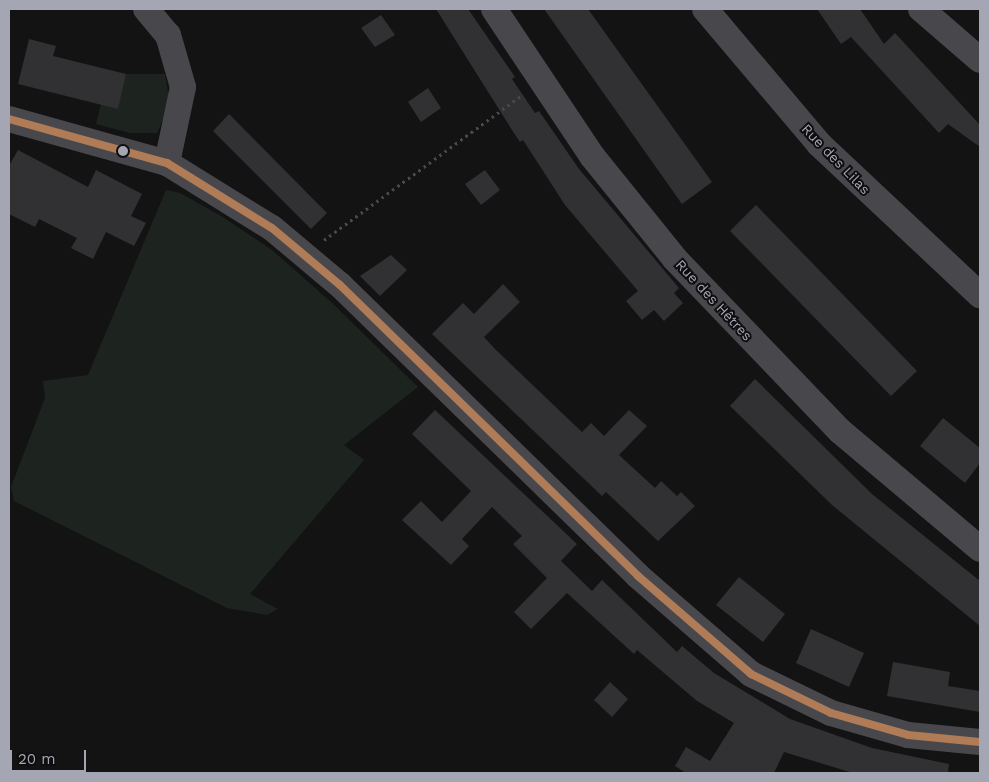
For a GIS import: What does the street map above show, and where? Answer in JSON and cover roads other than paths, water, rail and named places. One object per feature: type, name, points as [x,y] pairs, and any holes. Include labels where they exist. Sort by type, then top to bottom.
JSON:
[{"type":"street","points":[[146,9],[168,35],[183,87],[167,163]]},
{"type":"street","name":"Rue des Hêtres","points":[[494,9],[540,82],[592,156],[688,273],[840,431],[980,549]]},
{"type":"street","name":"Rue des Lilas","points":[[705,9],[819,144],[980,295]]},
{"type":"street","points":[[921,9],[980,60]]},
{"type":"street","points":[[9,119],[167,163],[272,228],[340,284],[638,576],[751,674],[832,714],[908,735],[980,742]]}]
